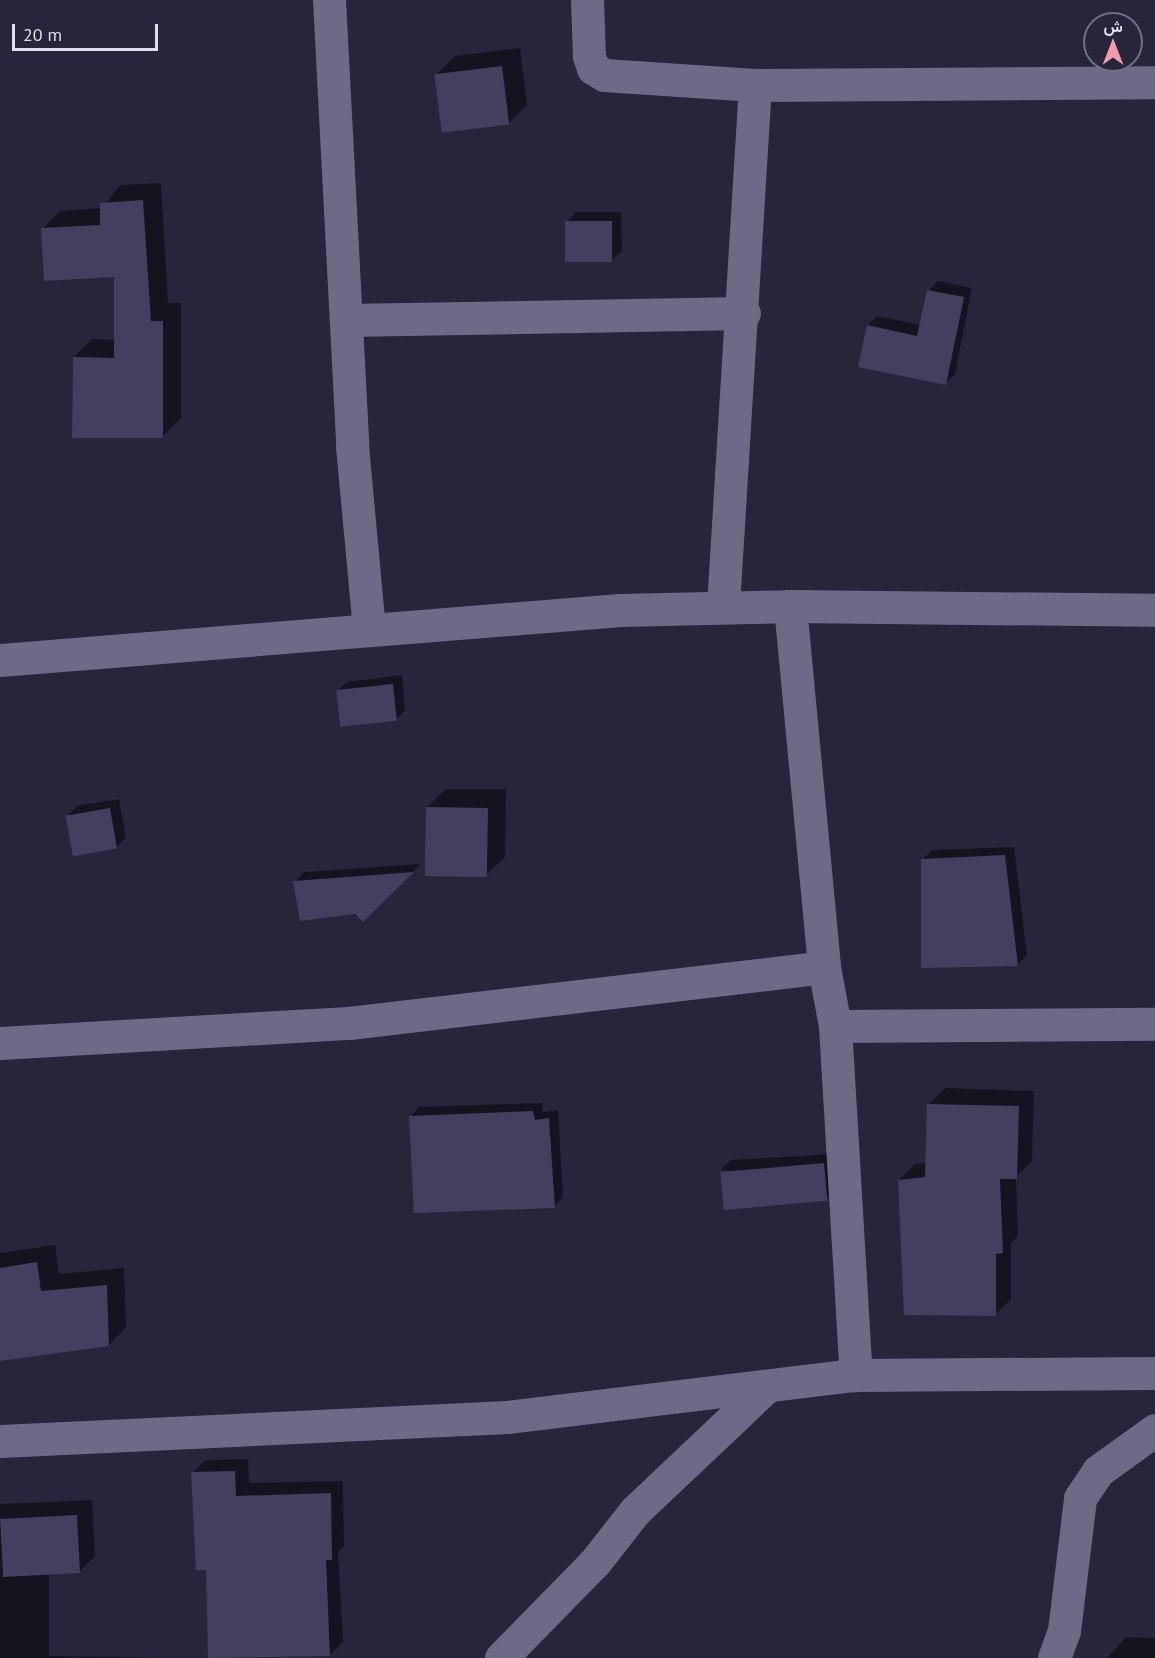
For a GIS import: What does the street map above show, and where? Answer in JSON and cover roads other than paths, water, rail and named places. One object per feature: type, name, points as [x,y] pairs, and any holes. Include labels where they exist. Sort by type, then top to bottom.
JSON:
[{"type":"street","points":[[329,0],[346,321],[369,628]]},
{"type":"street","points":[[587,0],[590,56],[593,68],[604,75],[755,86],[1155,82]]},
{"type":"street","points":[[723,606],[744,313],[755,86]]},
{"type":"street","points":[[346,321],[744,313]]},
{"type":"street","points":[[0,660],[369,628],[723,606],[1155,610]]},
{"type":"street","points":[[790,606],[824,968],[835,1026],[856,1375]]},
{"type":"street","points":[[0,1043],[349,1023],[824,968]]},
{"type":"street","points":[[835,1026],[1155,1024]]},
{"type":"street","points":[[0,1441],[507,1417],[856,1375],[1155,1373]]},
{"type":"street","points":[[501,1658],[595,1562],[635,1511],[766,1387]]},
{"type":"street","points":[[1054,1658],[1064,1630],[1083,1491],[1098,1471],[1155,1430]]}]
